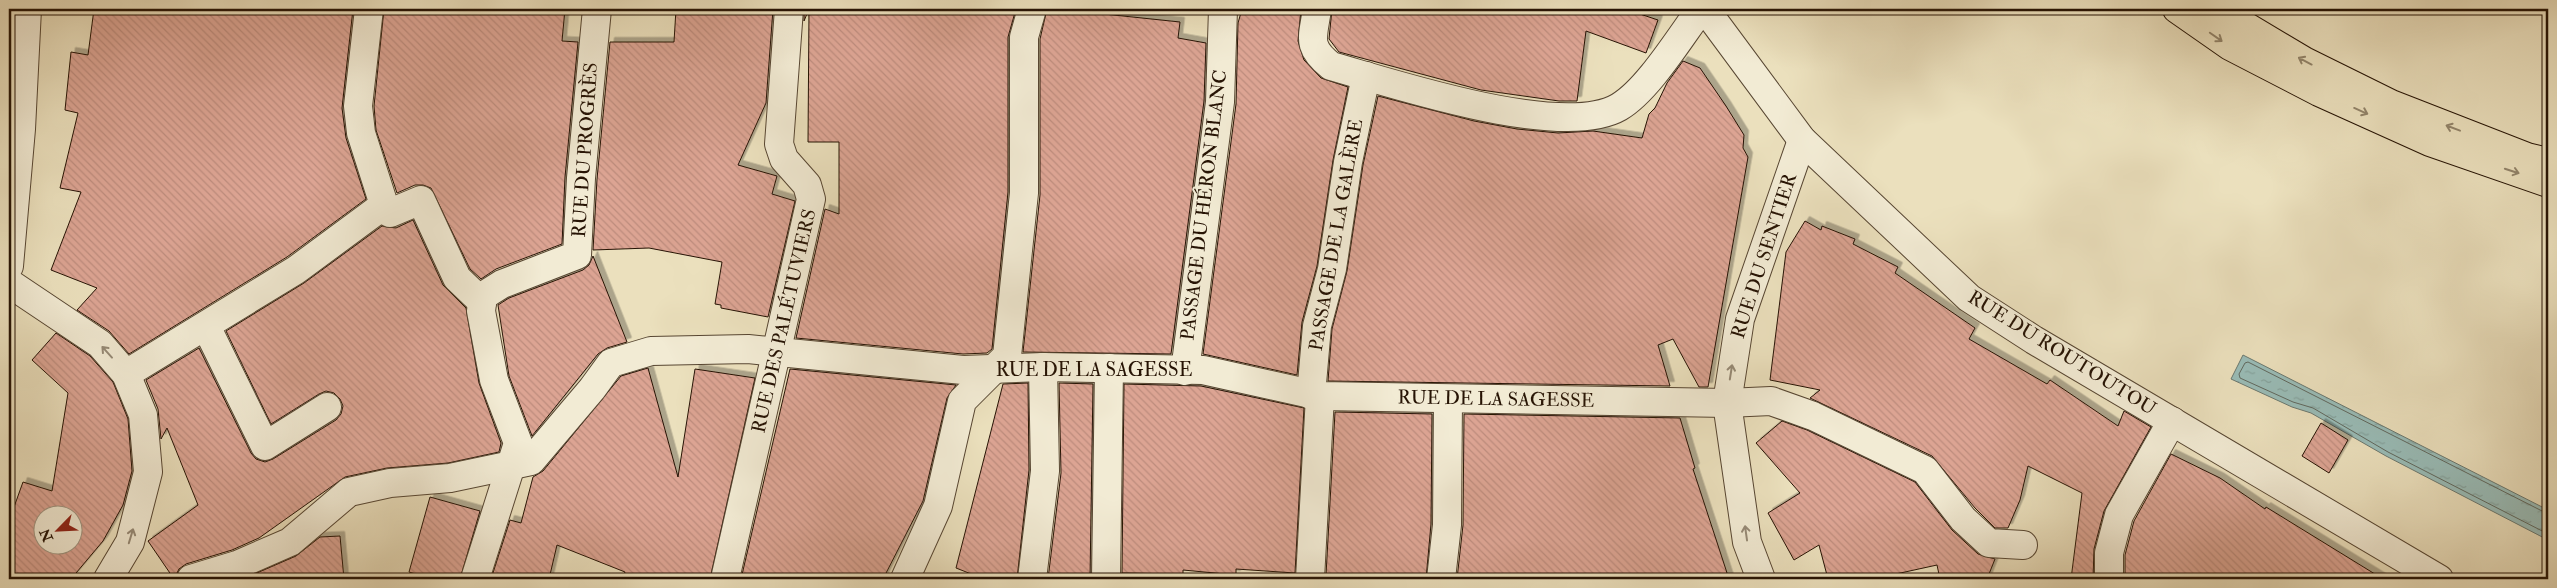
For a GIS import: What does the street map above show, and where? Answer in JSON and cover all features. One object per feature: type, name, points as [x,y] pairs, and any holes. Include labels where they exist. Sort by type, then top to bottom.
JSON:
[{"type":"main road","points":[[2177,9],[2230,46],[2319,92],[2430,142],[2548,183]]},
{"type":"main road","points":[[2217,9],[2304,61],[2391,104],[2527,157],[2548,162]]},
{"type":"street","points":[[9,266],[21,129],[27,9]]},
{"type":"street","points":[[126,374],[296,270],[384,205],[360,133],[358,106],[369,9]]},
{"type":"street","name":"RUE DU PROGRÈS","points":[[482,302],[483,296],[502,284],[577,255],[581,178],[596,9]]},
{"type":"street","name":"RUE DES PALÉTUVIERS","points":[[725,579],[811,199],[807,185],[784,159],[779,144],[789,9]]},
{"type":"street","points":[[905,579],[938,506],[962,401],[1007,356],[1024,194],[1024,37],[1032,9]]},
{"type":"street","name":"PASSAGE DU HÉRON BLANC","points":[[1185,371],[1220,102],[1223,9]]},
{"type":"street","points":[[1317,9],[1312,45],[1320,57],[1331,66],[1491,108],[1550,117],[1598,116],[1619,107],[1639,91],[1701,9]]},
{"type":"street","name":"RUE DU ROUTOUTOU","points":[[1705,9],[1802,140],[1969,298],[2034,340],[2439,579]]},
{"type":"street","name":"PASSAGE DE LA GALÈRE","points":[[1310,579],[1317,326],[1332,269],[1348,162],[1366,76]]},
{"type":"street","name":"RUE DU SENTIER","points":[[1761,579],[1747,542],[1727,403],[1740,319],[1802,140]]},
{"type":"street","points":[[380,208],[390,213],[421,200],[457,278],[482,302],[481,311],[494,380],[518,443],[475,579]]},
{"type":"street","points":[[9,284],[100,344],[126,374],[142,415],[148,472],[130,542],[108,579]]},
{"type":"street","points":[[206,326],[265,446],[327,407]]},
{"type":"street","name":"RUE DE LA SAGESSE","points":[[191,579],[236,565],[290,542],[349,492],[390,483],[450,478],[531,460],[592,389],[611,363],[651,351],[668,350],[748,349],[940,369],[1043,367],[1203,370],[1316,395],[1727,403],[1771,401],[1822,420],[1924,470],[1963,519],[1989,543],[2023,545]]},
{"type":"street","points":[[1032,579],[1045,471],[1043,367]]},
{"type":"street","points":[[1106,579],[1110,368]]},
{"type":"street","points":[[1441,579],[1447,525],[1448,399]]},
{"type":"street","points":[[2109,579],[2110,553],[2119,516],[2172,421]]},
{"type":"water","points":[[2243,355],[2548,510],[2548,540],[2386,456],[2311,413],[2292,407],[2231,379]]},
{"type":"building","points":[[94,9],[144,9],[144,11],[217,14],[217,9],[353,9],[342,108],[346,138],[366,199],[287,257],[129,354],[109,331],[77,310],[97,288],[51,270],[81,192],[60,188],[78,113],[65,110],[71,52],[88,55]]},
{"type":"building","points":[[384,9],[565,9],[562,41],[578,42],[565,177],[562,244],[496,269],[481,279],[470,269],[431,188],[415,185],[397,193],[376,130],[374,106]]},
{"type":"building","points":[[676,9],[773,9],[766,103],[738,165],[777,176],[772,194],[795,201],[768,317],[721,308],[721,305],[715,304],[722,262],[649,248],[593,250],[597,179],[610,42],[674,42]]},
{"type":"building","points":[[804,9],[809,9],[804,21]]},
{"type":"building","points":[[809,9],[1016,9],[1008,37],[1008,192],[992,349],[987,353],[963,354],[796,338],[825,209],[839,214],[839,142],[808,142]]},
{"type":"building","points":[[1047,9],[1104,9],[1104,14],[1180,22],[1178,38],[1206,43],[1204,101],[1171,354],[1023,352],[1040,195],[1040,39]]},
{"type":"building","points":[[1242,9],[1301,9],[1298,41],[1304,60],[1321,78],[1348,87],[1333,160],[1317,266],[1302,322],[1297,375],[1203,354],[1236,104],[1238,23]]},
{"type":"building","points":[[1332,9],[1625,9],[1658,20],[1646,53],[1586,31],[1577,101],[1559,101],[1481,90],[1339,52],[1329,39]]},
{"type":"building","points":[[1683,61],[1700,68],[1726,106],[1744,135],[1743,148],[1748,157],[1708,387],[1699,387],[1673,339],[1658,345],[1670,386],[1328,381],[1332,329],[1347,271],[1363,165],[1378,96],[1474,121],[1517,129],[1558,133],[1593,131],[1642,138],[1649,114],[1655,108],[1667,83]]},
{"type":"building","points":[[413,220],[443,285],[466,308],[479,383],[501,443],[499,452],[448,463],[387,468],[345,477],[259,538],[232,550],[186,564],[179,569],[174,579],[148,541],[198,505],[167,428],[161,439],[158,409],[146,380],[199,348],[251,453],[256,459],[265,462],[273,459],[336,420],[341,414],[343,406],[340,399],[334,393],[326,391],[271,424],[226,331],[304,283],[382,226],[396,228]]},
{"type":"building","points":[[1805,221],[1821,230],[1822,226],[1855,239],[1853,244],[1898,267],[1895,273],[1975,328],[1969,339],[2047,384],[2050,380],[2118,426],[2124,411],[2151,427],[2104,511],[2094,549],[2093,579],[2071,579],[2082,493],[2028,466],[2020,500],[2008,528],[1995,528],[1975,508],[1932,456],[1810,398],[1820,390],[1770,380],[1786,252]]},
{"type":"building","points":[[593,256],[627,342],[607,348],[598,354],[532,436],[509,376],[498,305],[509,298],[583,270],[589,265]]},
{"type":"building","points":[[56,333],[90,356],[113,382],[128,419],[132,471],[123,505],[103,541],[71,579],[9,579],[9,521],[23,482],[52,491],[68,393],[32,360]]},
{"type":"building","points":[[648,368],[678,477],[695,369],[755,378],[710,579],[622,579],[625,572],[557,545],[549,579],[491,579],[510,520],[521,523],[533,477],[543,471],[621,376]]},
{"type":"building","points":[[790,369],[956,385],[947,398],[923,501],[883,579],[741,579]]},
{"type":"building","points":[[1028,383],[1029,470],[1017,579],[984,579],[956,568],[1003,384]]},
{"type":"building","points":[[1059,383],[1093,384],[1090,579],[1048,579],[1061,473]]},
{"type":"building","points":[[1124,384],[1201,386],[1304,408],[1295,573],[1236,569],[1236,575],[1183,570],[1183,574],[1122,573]]},
{"type":"building","points":[[1335,412],[1432,414],[1431,524],[1426,579],[1332,579],[1332,576],[1326,575]]},
{"type":"building","points":[[1464,414],[1680,418],[1695,468],[1693,469],[1729,579],[1457,579],[1463,525]]},
{"type":"building","points":[[1782,421],[1807,430],[1915,482],[1952,530],[1978,554],[1995,559],[1987,579],[1940,579],[1937,565],[1873,579],[1828,579],[1819,545],[1794,560],[1768,513],[1800,493],[1756,443]]},
{"type":"building","points":[[2321,423],[2348,440],[2329,473],[2302,456]]},
{"type":"building","points":[[2171,454],[2220,478],[2265,509],[2266,507],[2383,579],[2125,579],[2125,555],[2134,521]]},
{"type":"building","points":[[430,497],[480,511],[460,579],[433,579],[409,572]]},
{"type":"building","points":[[340,536],[344,579],[243,579],[296,556],[320,537]]}]
